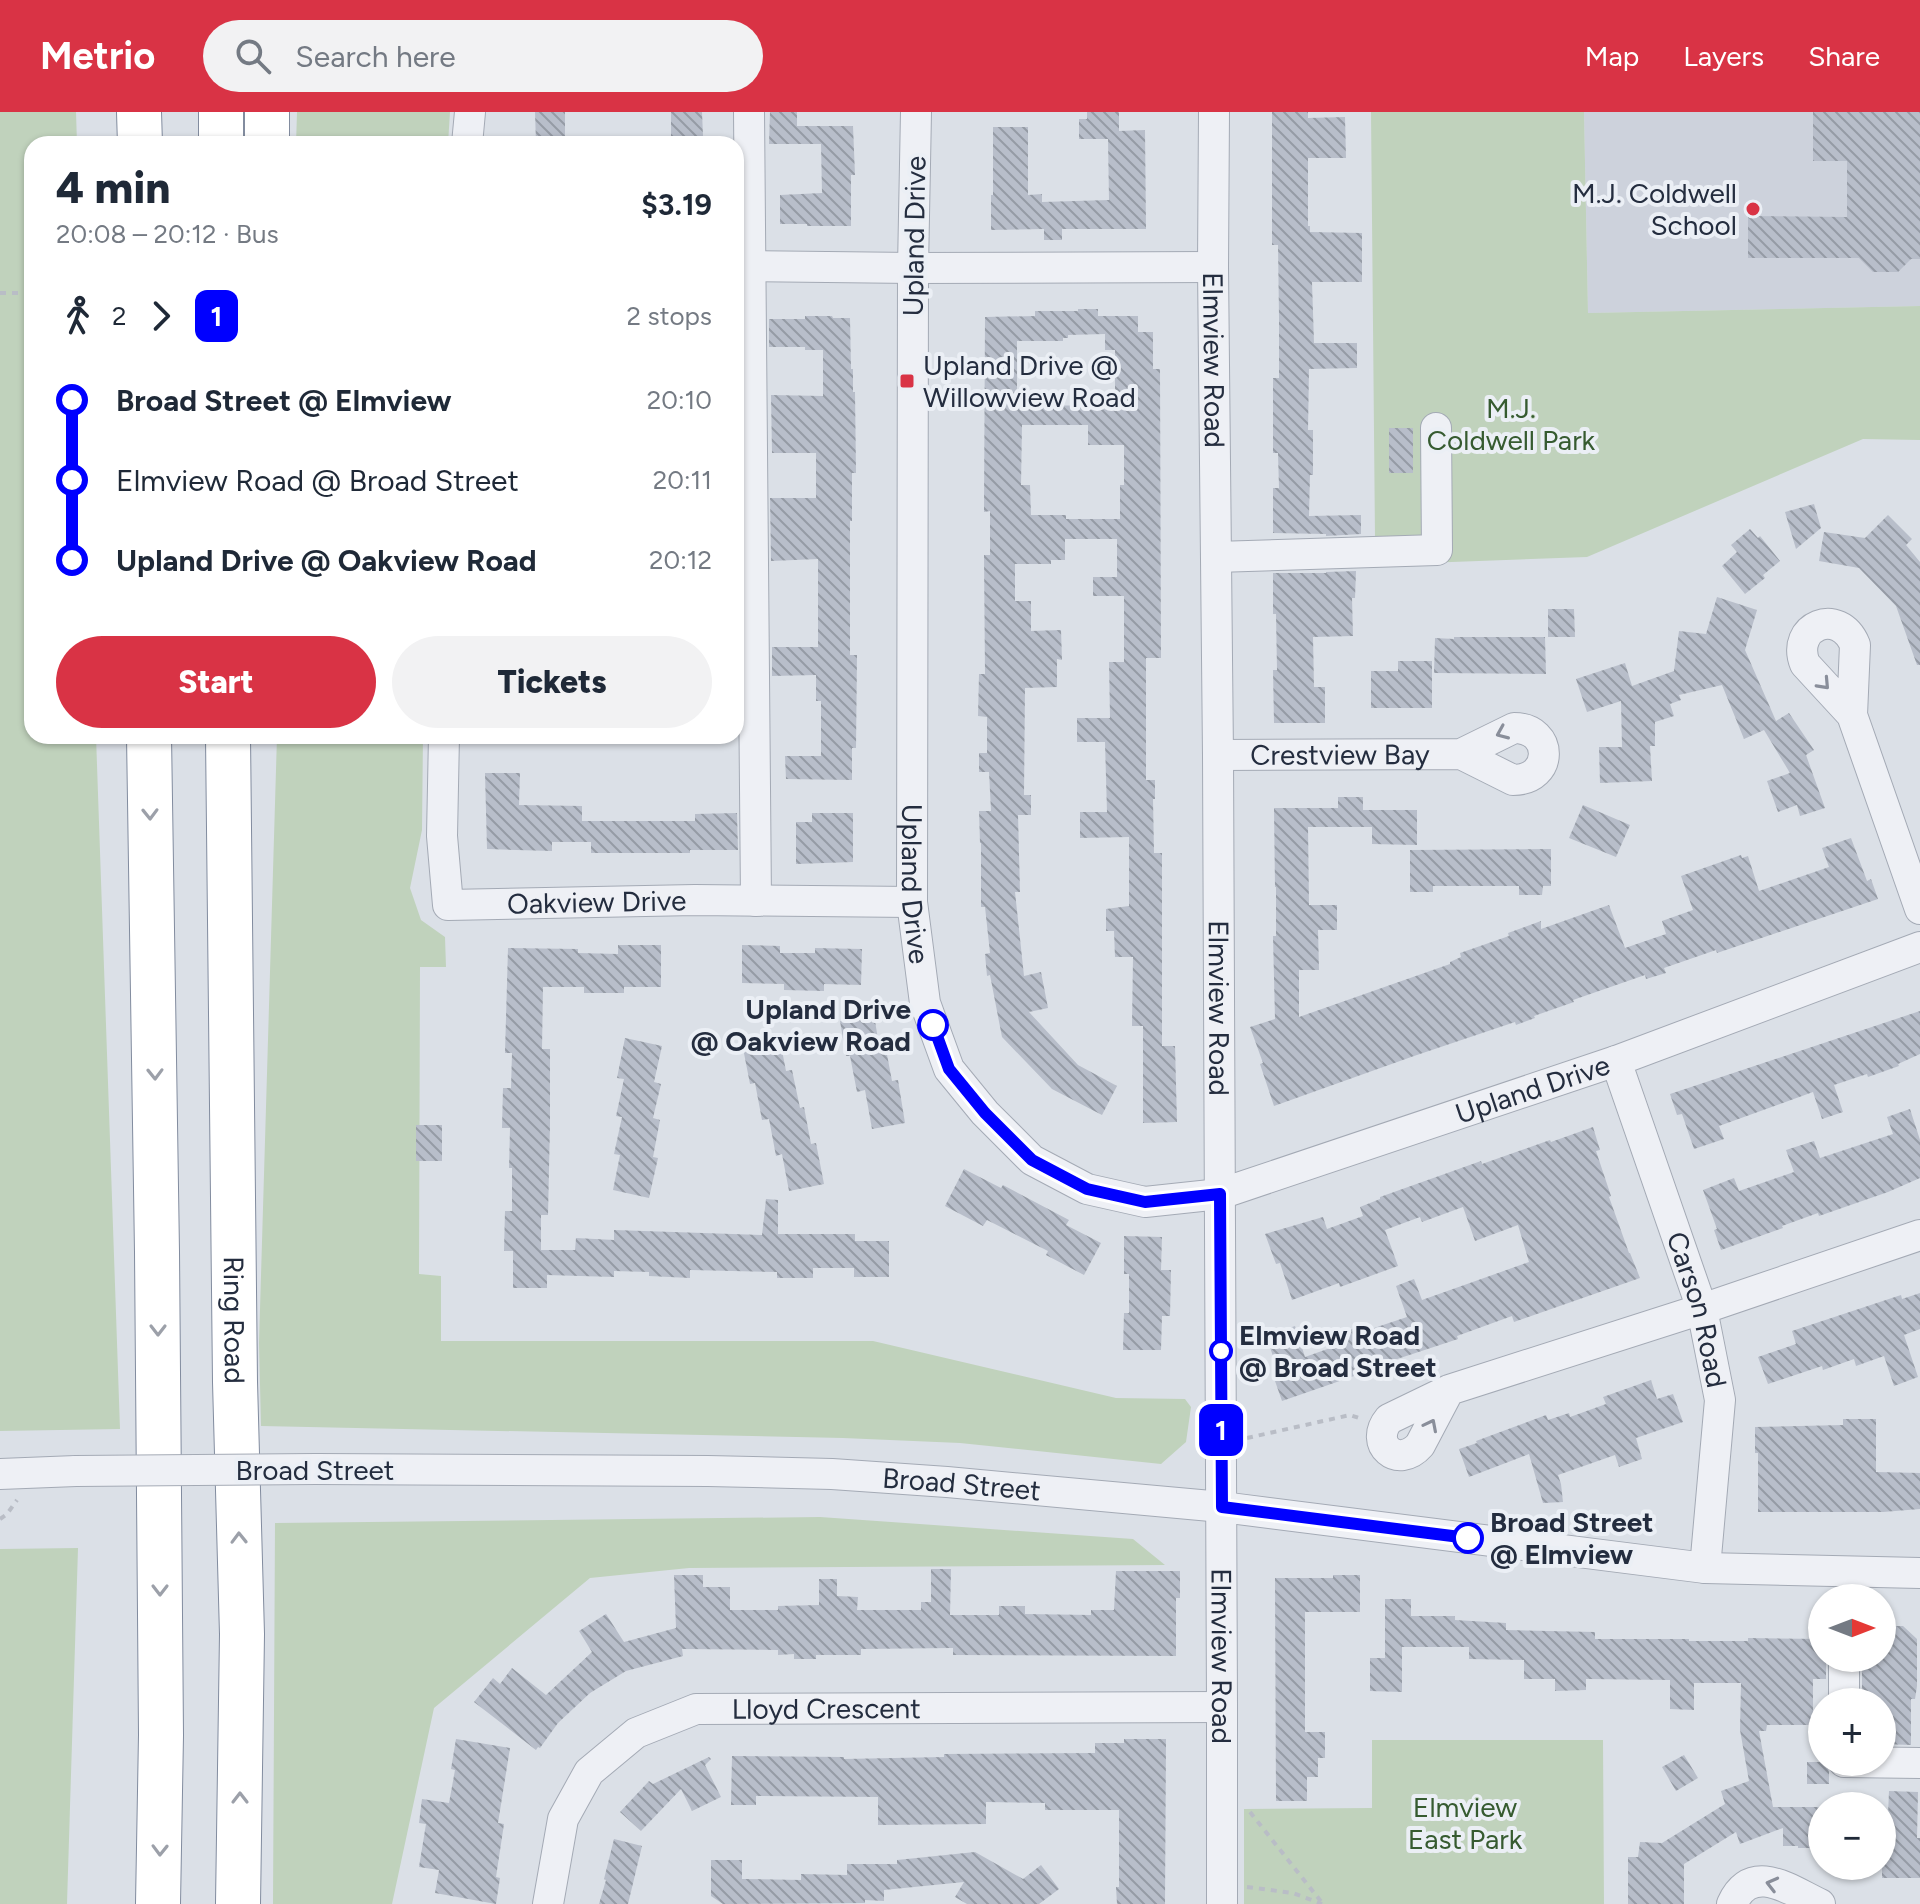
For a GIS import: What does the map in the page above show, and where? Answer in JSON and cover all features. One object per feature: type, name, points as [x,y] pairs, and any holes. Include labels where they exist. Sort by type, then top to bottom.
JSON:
[{"type":"highway","points":[[139,112],[140,136]]},
{"type":"highway","points":[[221,112],[221,136]]},
{"type":"highway","points":[[267,112],[267,136]]},
{"type":"highway","points":[[149,744],[161,1641],[158,1904]]},
{"type":"highway","name":"Ring Road","points":[[228,744],[235,1382],[242,1634],[238,1904]]},
{"type":"highway","points":[[235,1382],[252,744]]},
{"type":"street","points":[[468,136],[470,112]]},
{"type":"street","points":[[744,240],[749,112]]},
{"type":"street","name":"Upland Drive","points":[[916,112],[912,902],[925,1003],[949,1069],[985,1113],[1032,1160],[1087,1189],[1145,1202],[1220,1194],[1616,1061],[1920,947]]},
{"type":"street","name":"Elmview Road","points":[[1214,112],[1222,1895]]},
{"type":"street","points":[[744,266],[1213,267]]},
{"type":"street","points":[[744,315],[756,901]]},
{"type":"street","points":[[1216,557],[1437,550],[1436,428]]},
{"type":"street","points":[[1852,715],[1920,909]]},
{"type":"street","name":"Oakview Drive","points":[[444,744],[442,836],[448,905],[912,902]]},
{"type":"street","name":"Crestview Bay","points":[[1218,755],[1461,754]]},
{"type":"street","name":"Carson Road","points":[[1616,1061],[1702,1309],[1720,1400],[1705,1568]]},
{"type":"street","points":[[1449,1390],[1420,1445],[1408,1455],[1400,1456],[1386,1448],[1381,1433],[1389,1419],[1449,1390],[1920,1235]]},
{"type":"street","name":"Broad Street","points":[[0,1474],[316,1469],[832,1474],[1222,1507],[1836,1584]]},
{"type":"street","name":"Broad Street","points":[[1850,1584],[1920,1573]]},
{"type":"street","name":"Lloyd Crescent","points":[[548,1904],[563,1819],[589,1772],[636,1733],[696,1709],[1222,1707]]},
{"type":"street","points":[[1896,1763],[1920,1763]]},
{"type":"street","points":[[1732,1904],[1744,1887],[1763,1880],[1774,1882],[1820,1904]]},
{"type":"path","points":[[0,293],[24,293]]},
{"type":"path","points":[[1221,1444],[1350,1415],[1384,1425]]},
{"type":"path","points":[[1221,1809],[1248,1810],[1323,1904]]},
{"type":"path","points":[[1222,1895],[1254,1887],[1293,1893],[1323,1904]]},
{"type":"shaded area","name":"M.J. Coldwell School","points":[[1584,112],[1920,112],[1920,306],[1588,313]]},
{"type":"green space","points":[[0,112],[76,112],[77,136],[24,136],[24,744],[96,744],[120,1429],[0,1431]]},
{"type":"green space","points":[[297,112],[450,112],[448,136],[296,136]]},
{"type":"green space","name":"M.J. Coldwell Park","points":[[1371,112],[1584,112],[1588,313],[1920,306],[1920,440],[1863,439],[1587,557],[1371,565],[1375,538]]},
{"type":"green space","points":[[277,744],[423,744],[422,830],[410,888],[421,920],[445,937],[446,967],[420,967],[419,1274],[441,1276],[441,1341],[873,1341],[1116,1398],[1185,1399],[1191,1407],[1186,1442],[1161,1464],[960,1443],[843,1438],[261,1426],[259,1343]]},
{"type":"green space","points":[[820,1517],[1133,1539],[1165,1565],[689,1568],[590,1578],[434,1708],[392,1904],[273,1904],[275,1523]]},
{"type":"green space","points":[[78,1548],[67,1904],[0,1904],[0,1549]]},
{"type":"green space","name":"Elmview East Park","points":[[1372,1740],[1603,1740],[1604,1904],[1244,1904],[1244,1809],[1372,1808]]},
{"type":"building","points":[[535,112],[565,112],[565,136],[536,136]]},
{"type":"building","points":[[671,112],[702,112],[703,136],[671,136]]},
{"type":"building","points":[[770,112],[797,112],[797,126],[853,126],[855,175],[851,175],[851,226],[780,224],[780,195],[822,193],[821,144],[769,144]]},
{"type":"building","points":[[1087,112],[1119,112],[1119,131],[1145,130],[1146,229],[1062,229],[1062,240],[1044,240],[1044,229],[991,230],[993,127],[1028,127],[1028,195],[1042,194],[1042,202],[1109,200],[1108,139],[1079,139],[1079,119],[1087,119]]},
{"type":"building","points":[[1272,112],[1308,112],[1308,118],[1345,117],[1346,158],[1308,158],[1308,226],[1310,232],[1362,233],[1362,282],[1312,282],[1314,343],[1357,343],[1357,368],[1309,369],[1308,430],[1313,430],[1313,475],[1310,475],[1309,516],[1361,515],[1361,534],[1273,533],[1273,488],[1279,488],[1278,453],[1273,453],[1273,378],[1279,378],[1279,317],[1278,245],[1272,245]]},
{"type":"building","points":[[1813,112],[1920,112],[1920,259],[1911,259],[1898,272],[1873,272],[1859,258],[1748,258],[1748,216],[1847,217],[1847,161],[1813,161]]},
{"type":"building","points":[[1098,309],[1098,316],[1138,316],[1138,332],[1153,332],[1153,369],[1160,369],[1161,658],[1146,658],[1146,780],[1155,780],[1154,853],[1162,853],[1162,1046],[1175,1046],[1177,1122],[1143,1123],[1143,1026],[1132,1026],[1133,957],[1115,957],[1114,931],[1106,931],[1106,909],[1129,906],[1129,837],[1080,838],[1080,812],[1107,812],[1105,742],[1077,742],[1077,718],[1110,718],[1109,662],[1124,662],[1124,596],[1093,596],[1093,577],[1117,577],[1117,539],[1065,539],[1065,560],[1051,560],[1051,564],[1015,564],[1015,601],[1031,601],[1031,631],[1061,630],[1062,660],[1057,659],[1057,687],[1025,688],[1024,795],[1031,795],[1031,815],[1018,815],[1020,892],[1015,892],[1024,976],[1041,972],[1048,1008],[1029,1012],[1078,1065],[1117,1086],[1102,1115],[1052,1089],[1002,1037],[990,975],[987,976],[985,954],[990,953],[985,907],[981,907],[979,811],[991,811],[989,772],[979,772],[979,753],[987,753],[987,717],[978,716],[979,674],[985,674],[984,555],[990,555],[990,511],[984,512],[985,317],[1035,316],[1035,311]],"holes":[[[1105,334],[1105,350],[1115,350],[1115,406],[1017,405],[1017,341],[1063,341],[1068,335]],[[1022,425],[1088,425],[1088,445],[1124,445],[1120,519],[1066,519],[1066,515],[1031,515],[1030,485],[1021,485]]]},
{"type":"building","points":[[805,316],[850,318],[856,473],[852,473],[850,521],[850,655],[857,655],[856,748],[852,748],[852,780],[786,779],[785,756],[821,756],[821,701],[816,701],[816,675],[772,676],[772,647],[818,647],[818,559],[771,561],[770,498],[816,498],[816,453],[772,453],[771,395],[823,396],[823,350],[769,347],[769,319],[805,319]]},
{"type":"building","points":[[1389,428],[1413,428],[1413,473],[1389,473]]},
{"type":"building","points":[[1814,504],[1821,528],[1796,549],[1785,512]]},
{"type":"building","points":[[1888,515],[1912,539],[1906,545],[1920,562],[1920,665],[1917,665],[1896,606],[1859,568],[1819,561],[1824,532],[1865,538]]},
{"type":"building","points":[[1750,529],[1758,538],[1760,536],[1780,561],[1745,594],[1722,566],[1737,552],[1731,545]]},
{"type":"building","points":[[1356,571],[1355,598],[1352,598],[1353,636],[1313,637],[1314,687],[1325,687],[1325,723],[1274,723],[1273,670],[1277,670],[1273,573]]},
{"type":"building","points":[[1717,597],[1757,610],[1745,650],[1776,721],[1789,713],[1814,750],[1806,755],[1825,808],[1800,816],[1797,805],[1778,812],[1767,781],[1790,773],[1764,730],[1744,739],[1722,685],[1679,695],[1681,700],[1670,704],[1674,716],[1655,722],[1655,746],[1650,746],[1652,781],[1600,783],[1599,747],[1622,747],[1621,701],[1587,712],[1576,679],[1625,663],[1632,686],[1674,671],[1679,631],[1706,634]]},
{"type":"building","points":[[1548,609],[1574,609],[1575,637],[1548,637]]},
{"type":"building","points":[[1545,637],[1546,674],[1434,673],[1435,638]]},
{"type":"building","points":[[1398,661],[1432,661],[1432,708],[1371,708],[1371,671],[1398,671]]},
{"type":"building","points":[[485,773],[520,773],[519,805],[582,806],[582,821],[695,821],[695,814],[737,813],[738,850],[591,853],[591,842],[552,842],[552,851],[487,849]]},
{"type":"building","points":[[1338,797],[1363,797],[1363,810],[1417,810],[1417,845],[1372,844],[1372,827],[1308,827],[1309,905],[1337,905],[1337,930],[1318,930],[1319,970],[1299,970],[1299,1017],[1450,964],[1461,957],[1460,953],[1541,921],[1541,929],[1609,905],[1625,948],[1666,934],[1662,921],[1693,910],[1681,876],[1741,855],[1742,858],[1748,856],[1759,891],[1829,867],[1822,848],[1851,838],[1867,881],[1871,879],[1878,899],[1717,953],[1716,950],[1664,968],[1666,973],[1646,979],[1645,975],[1573,1000],[1516,1025],[1515,1022],[1274,1106],[1250,1027],[1275,1019],[1274,808],[1338,808]]},
{"type":"building","points":[[1583,805],[1630,825],[1616,857],[1569,838]]},
{"type":"building","points":[[812,813],[853,813],[853,862],[796,864],[796,822],[812,822]]},
{"type":"building","points":[[1551,849],[1551,886],[1543,886],[1542,895],[1519,895],[1519,886],[1433,886],[1433,892],[1410,892],[1410,850]]},
{"type":"building","points":[[618,945],[661,945],[661,987],[624,987],[624,993],[584,993],[584,987],[543,987],[542,1049],[550,1049],[550,1125],[548,1215],[541,1215],[541,1250],[575,1250],[576,1238],[614,1240],[614,1230],[762,1235],[766,1199],[778,1200],[778,1234],[855,1234],[855,1241],[889,1241],[889,1277],[854,1277],[854,1268],[813,1268],[813,1278],[777,1278],[777,1272],[690,1270],[690,1278],[614,1271],[614,1277],[547,1275],[547,1288],[513,1288],[513,1251],[504,1251],[505,1211],[512,1211],[510,1128],[502,1128],[503,1088],[511,1088],[512,1053],[505,1053],[508,948],[578,949],[578,953],[618,954]]},
{"type":"building","points":[[742,945],[780,946],[780,953],[815,953],[815,948],[862,949],[861,985],[824,984],[824,991],[784,990],[784,984],[742,983]]},
{"type":"building","points":[[1920,1011],[1920,1054],[1899,1066],[1834,1085],[1843,1112],[1822,1119],[1813,1092],[1719,1126],[1724,1139],[1694,1149],[1682,1114],[1677,1115],[1670,1094]]},
{"type":"building","points":[[874,1015],[879,1045],[885,1044],[892,1081],[898,1080],[905,1123],[872,1129],[865,1090],[857,1092],[840,1021]]},
{"type":"building","points":[[779,1035],[786,1071],[792,1070],[800,1108],[804,1107],[811,1144],[816,1143],[824,1184],[789,1191],[782,1154],[776,1156],[769,1119],[762,1120],[755,1083],[750,1084],[742,1043]]},
{"type":"building","points":[[625,1038],[662,1046],[654,1082],[661,1084],[653,1118],[660,1120],[653,1157],[658,1158],[649,1198],[613,1190],[620,1155],[614,1154],[622,1117],[616,1116],[624,1079],[617,1078]]},
{"type":"building","points":[[1910,1109],[1920,1140],[1920,1178],[1721,1250],[1703,1190],[1734,1178],[1739,1191],[1794,1172],[1786,1150],[1814,1141],[1820,1158],[1893,1134],[1887,1117]]},
{"type":"building","points":[[416,1125],[442,1125],[442,1161],[416,1161]]},
{"type":"building","points":[[1593,1127],[1600,1150],[1596,1151],[1609,1197],[1640,1278],[1514,1322],[1512,1316],[1457,1336],[1458,1339],[1282,1401],[1275,1381],[1281,1379],[1266,1336],[1295,1326],[1305,1357],[1347,1342],[1343,1332],[1369,1323],[1371,1329],[1407,1317],[1396,1286],[1414,1279],[1422,1300],[1529,1262],[1518,1225],[1475,1241],[1463,1207],[1422,1222],[1420,1217],[1385,1230],[1398,1266],[1292,1300],[1280,1263],[1276,1264],[1265,1234],[1323,1217],[1327,1229],[1363,1216],[1360,1207],[1380,1197],[1481,1161],[1482,1164]]},
{"type":"building","points":[[964,1169],[1001,1188],[1003,1185],[1069,1220],[1066,1225],[1101,1243],[1084,1275],[1046,1255],[1048,1251],[987,1220],[983,1226],[945,1206]]},
{"type":"building","points":[[1124,1236],[1162,1237],[1161,1270],[1171,1270],[1170,1316],[1162,1316],[1161,1350],[1123,1350],[1124,1313],[1129,1313],[1129,1274],[1124,1274]]},
{"type":"building","points":[[1920,1293],[1920,1329],[1904,1335],[1918,1377],[1894,1386],[1884,1356],[1856,1366],[1854,1359],[1823,1370],[1822,1366],[1768,1384],[1758,1357],[1796,1344],[1792,1331],[1901,1295],[1902,1299]]},
{"type":"building","points":[[1651,1380],[1657,1399],[1673,1394],[1683,1422],[1636,1438],[1642,1459],[1619,1467],[1615,1455],[1558,1475],[1563,1502],[1543,1503],[1529,1454],[1469,1477],[1459,1449],[1546,1415],[1548,1420],[1569,1413],[1570,1417],[1606,1404],[1603,1397]]},
{"type":"building","points":[[1843,1419],[1876,1419],[1876,1472],[1920,1473],[1920,1509],[1758,1512],[1755,1427],[1843,1425]]},
{"type":"building","points":[[931,1569],[951,1569],[950,1615],[999,1615],[999,1606],[1025,1606],[1025,1614],[1091,1615],[1091,1610],[1114,1610],[1116,1571],[1180,1571],[1180,1598],[1176,1598],[1176,1656],[953,1655],[953,1648],[861,1649],[861,1655],[816,1655],[816,1659],[794,1659],[794,1654],[778,1655],[778,1650],[682,1649],[683,1656],[626,1671],[590,1693],[558,1723],[536,1750],[474,1702],[493,1678],[500,1684],[512,1668],[546,1695],[592,1652],[579,1631],[606,1614],[624,1642],[676,1628],[674,1575],[703,1575],[703,1587],[730,1587],[730,1610],[778,1610],[778,1606],[819,1605],[819,1579],[837,1579],[837,1596],[858,1597],[857,1610],[921,1610],[921,1602],[931,1602]]},
{"type":"building","points":[[1333,1575],[1360,1575],[1360,1612],[1305,1612],[1305,1732],[1325,1732],[1325,1758],[1318,1758],[1318,1777],[1307,1777],[1307,1801],[1276,1801],[1275,1578],[1333,1578]]},
{"type":"building","points":[[1385,1599],[1411,1599],[1411,1616],[1455,1616],[1455,1620],[1506,1623],[1506,1630],[1595,1632],[1595,1639],[1808,1639],[1808,1672],[1826,1672],[1826,1679],[1813,1679],[1813,1688],[1808,1688],[1808,1725],[1767,1725],[1766,1731],[1759,1731],[1773,1807],[1808,1807],[1808,1848],[1783,1846],[1783,1828],[1740,1844],[1736,1832],[1684,1864],[1684,1904],[1628,1904],[1628,1857],[1638,1857],[1640,1842],[1662,1843],[1725,1804],[1721,1791],[1749,1781],[1740,1730],[1741,1683],[1694,1683],[1694,1710],[1670,1709],[1670,1680],[1586,1679],[1586,1690],[1555,1691],[1555,1679],[1524,1679],[1524,1660],[1469,1659],[1469,1647],[1402,1647],[1402,1692],[1370,1691],[1370,1658],[1385,1658]]},
{"type":"building","points":[[1896,1626],[1903,1626],[1917,1639],[1917,1686],[1915,1699],[1911,1699],[1911,1745],[1896,1744],[1896,1688],[1862,1688],[1862,1672],[1896,1672]]},
{"type":"building","points":[[456,1739],[510,1748],[498,1823],[504,1824],[496,1877],[500,1878],[496,1904],[435,1893],[439,1870],[419,1867],[426,1824],[419,1823],[422,1799],[449,1803]]},
{"type":"building","points":[[1124,1739],[1166,1739],[1165,1904],[1117,1904],[1119,1810],[1045,1810],[1045,1803],[986,1802],[986,1824],[878,1825],[878,1797],[756,1796],[756,1805],[731,1805],[732,1756],[844,1759],[944,1757],[944,1754],[1095,1753],[1095,1743],[1124,1743]]},
{"type":"building","points":[[1684,1755],[1698,1778],[1676,1791],[1662,1767]]},
{"type":"building","points":[[709,1757],[711,1759],[705,1765],[721,1797],[692,1811],[681,1789],[641,1831],[620,1812],[649,1781],[653,1784]]},
{"type":"building","points":[[1807,1762],[1808,1776],[1829,1776],[1829,1784],[1807,1784]]},
{"type":"building","points":[[1889,1791],[1918,1792],[1920,1878],[1896,1878],[1896,1792]]},
{"type":"building","points":[[614,1839],[642,1846],[628,1904],[599,1904],[606,1880]]},
{"type":"building","points":[[975,1852],[1023,1879],[1041,1865],[1059,1889],[1039,1904],[967,1904],[955,1897],[964,1882],[884,1890],[884,1901],[865,1900],[865,1903],[723,1904],[711,1896],[711,1860],[742,1860],[742,1879],[801,1880],[801,1874],[847,1875],[847,1864],[897,1864],[897,1860]]},
{"type":"bus line","name":"1","points":[[933,1025],[949,1069],[985,1113],[1032,1160],[1087,1189],[1145,1202],[1220,1194],[1222,1507],[1468,1538]]},
{"type":"place","name":"M.J. Coldwell School","points":[[1753,209]]},
{"type":"place","name":"Upland Drive @ Willowview Road","points":[[907,381]]},
{"type":"place","name":"Upland Drive @ Oakview Road","points":[[933,1025]]},
{"type":"place","name":"Elmview Road @ Broad Street","points":[[1221,1351]]},
{"type":"place","name":"Broad Street @ Elmview","points":[[1468,1538]]}]
